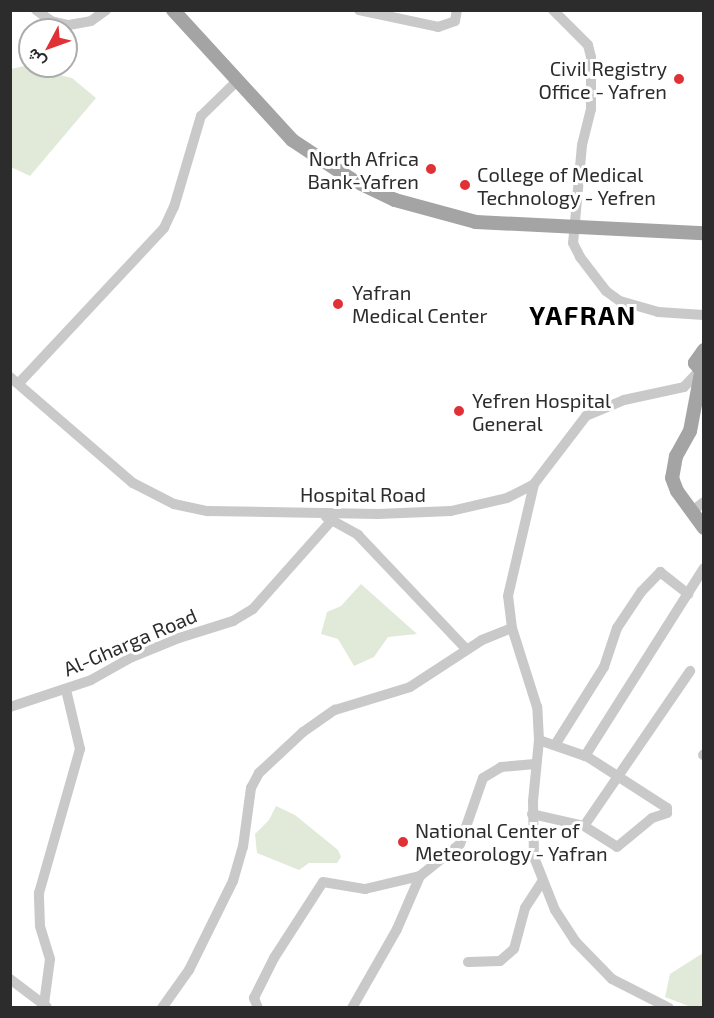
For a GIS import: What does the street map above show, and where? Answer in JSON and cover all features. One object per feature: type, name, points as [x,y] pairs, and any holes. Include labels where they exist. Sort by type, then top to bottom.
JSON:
[{"type":"main road","points":[[173,10],[236,82],[310,154],[396,200],[466,220],[576,229],[704,233]]},
{"type":"main road","points":[[697,521],[672,477],[676,456],[690,431],[701,373],[696,359],[702,347]]},
{"type":"main road","points":[[696,404],[704,391]]},
{"type":"main road","points":[[690,431],[704,421]]},
{"type":"street","points":[[36,10],[51,21],[69,25],[91,21],[105,10]]},
{"type":"street","points":[[359,10],[438,27],[455,21],[457,10]]},
{"type":"street","points":[[552,10],[588,45],[591,57],[591,109],[582,145],[573,243],[580,257],[606,291],[639,307],[704,315]]},
{"type":"street","points":[[15,379],[164,228],[174,207],[201,116],[236,82]]},
{"type":"street","name":"Hospital Road","points":[[15,379],[113,466],[156,497],[208,511],[321,513],[451,511],[507,498],[534,484],[586,416],[624,400],[684,387],[701,373]]},
{"type":"street","points":[[534,484],[509,585],[512,628],[537,707],[538,740],[532,814],[534,857],[542,882],[575,941],[596,964],[622,985],[669,1008]]},
{"type":"street","points":[[704,502],[697,521],[704,537]]},
{"type":"street","points":[[321,513],[358,535],[467,650]]},
{"type":"street","name":"Al-Gharga Road","points":[[10,707],[66,690],[132,657],[233,621],[253,609],[331,521]]},
{"type":"street","points":[[585,756],[704,568]]},
{"type":"street","points":[[555,745],[604,667],[617,628],[641,592],[660,572],[688,594]]},
{"type":"street","points":[[162,1008],[189,970],[233,881],[243,847],[251,788],[259,773],[303,732],[335,710],[410,687],[467,650],[512,628]]},
{"type":"street","points":[[584,826],[690,671]]},
{"type":"street","points":[[46,1006],[50,958],[40,926],[39,893],[80,749],[66,690]]},
{"type":"street","points":[[532,814],[584,826],[617,847],[652,818],[667,813],[667,808],[620,775],[585,756],[538,740]]},
{"type":"street","points":[[258,1008],[254,998],[274,958],[323,882],[365,889],[420,876],[460,844],[483,778],[501,767],[535,764]]},
{"type":"street","points":[[352,1008],[397,929],[420,876]]},
{"type":"street","points":[[468,962],[500,961],[514,950],[525,908],[542,882]]},
{"type":"street","points":[[10,978],[46,1006]]},
{"type":"green space","points":[[18,67],[18,78],[72,78],[96,98],[30,176],[11,167],[11,69]]},
{"type":"green space","points":[[361,584],[417,634],[388,637],[374,657],[354,666],[338,639],[321,634],[327,612],[341,606]]},
{"type":"green space","points":[[276,806],[295,815],[338,850],[341,857],[337,863],[309,863],[299,870],[257,853],[255,834],[269,820]]},
{"type":"green space","points":[[703,953],[703,1007],[691,1007],[665,997],[670,974]]},
{"type":"place","name":"Civil Registry Office - Yafren","points":[[679,79]]},
{"type":"place","name":"North Africa Bank-Yafren","points":[[431,169]]},
{"type":"place","name":"College of Medical Technology - Yefren","points":[[465,185]]},
{"type":"place","name":"Yafran Medical Center","points":[[338,304]]},
{"type":"place","name":"Yefren Hospital General","points":[[459,411]]},
{"type":"place","name":"National Center of Meteorology - Yafran","points":[[403,842]]},
{"type":"district","name":"YAFRAN","points":[[583,315]]}]
